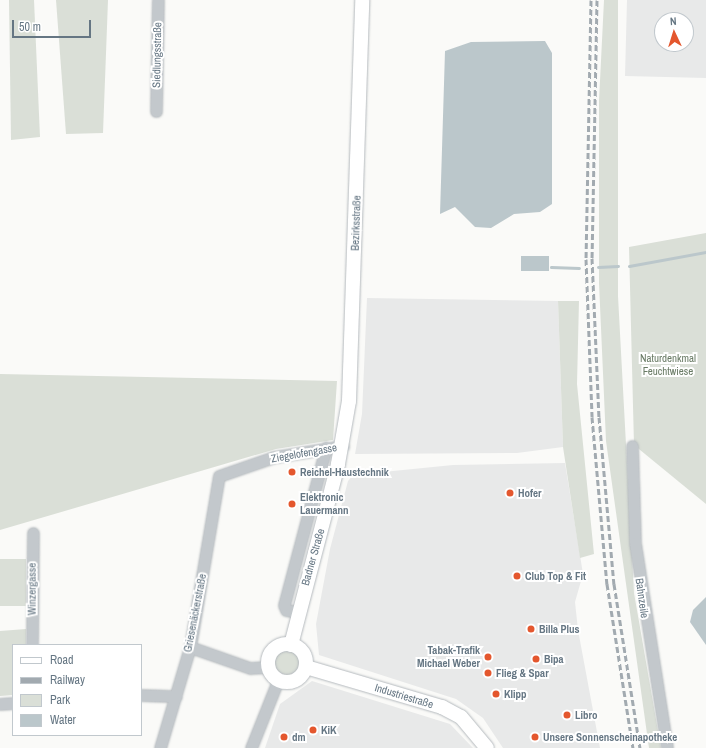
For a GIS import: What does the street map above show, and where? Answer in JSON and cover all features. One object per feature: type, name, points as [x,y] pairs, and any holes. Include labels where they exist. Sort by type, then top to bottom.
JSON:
[{"type":"main road","name":"Bezirksstraße","points":[[342,446],[353,328],[362,0]]},
{"type":"main road","name":"Badner Straße","points":[[291,645],[297,612],[342,446]]},
{"type":"main road","points":[[291,645],[301,650],[306,667],[294,681],[278,680],[268,667],[274,650],[291,645]]},
{"type":"main road","name":"Industriestraße","points":[[306,667],[442,707],[461,717],[487,748]]},
{"type":"street","name":"Siedlungsstraße","points":[[156,110],[158,0]]},
{"type":"street","name":"Ziegelofengasse","points":[[220,476],[274,457],[326,447],[342,446]]},
{"type":"street","name":"Bahnzeile","points":[[632,446],[635,543],[667,748]]},
{"type":"street","points":[[297,612],[286,610],[284,605],[326,447]]},
{"type":"street","name":"Griesenäckerstraße","points":[[160,748],[190,647],[220,476]]},
{"type":"street","name":"Winzergasse","points":[[32,533],[32,644]]},
{"type":"street","points":[[190,647],[250,668],[268,667]]},
{"type":"street","points":[[251,748],[278,680]]},
{"type":"street","points":[[142,695],[176,696]]},
{"type":"street","points":[[0,704],[12,703]]},
{"type":"shaded area","points":[[627,0],[706,0],[706,78],[625,76]]},
{"type":"shaded area","points":[[367,298],[558,301],[563,447],[517,453],[355,454],[362,414]]},
{"type":"shaded area","points":[[565,463],[583,574],[575,602],[578,630],[600,748],[503,748],[483,718],[456,699],[319,655],[316,624],[330,549],[348,481],[353,475],[453,465]]},
{"type":"shaded area","points":[[312,681],[450,724],[473,748],[265,748],[280,704]]},
{"type":"green space","points":[[9,0],[34,0],[40,137],[11,140]]},
{"type":"green space","points":[[56,0],[108,0],[103,133],[66,134]]},
{"type":"green space","points":[[604,0],[618,0],[618,296],[634,593],[661,748],[649,748],[606,441],[599,283],[599,101]]},
{"type":"green space","name":"Naturdenkmal Feuchtwiese","points":[[706,233],[706,504],[634,445],[629,247]]},
{"type":"green space","points":[[558,301],[579,301],[577,384],[594,554],[580,558],[563,447]]},
{"type":"green space","points":[[0,374],[337,381],[333,440],[276,449],[0,530]]},
{"type":"green space","points":[[0,559],[26,559],[26,606],[0,606]]},
{"type":"green space","points":[[26,629],[26,644],[12,644],[12,695],[0,696],[0,631]]},
{"type":"green space","points":[[287,651],[296,654],[299,663],[296,672],[287,675],[278,672],[275,663],[278,654]]},
{"type":"water","points":[[545,41],[552,53],[552,204],[540,212],[514,214],[491,228],[475,227],[455,207],[440,214],[445,51],[471,42]]},
{"type":"water","points":[[521,256],[549,256],[549,271],[521,271]]},
{"type":"water","points":[[706,597],[706,645],[690,622],[693,610]]},
{"type":"waterway","points":[[629,266],[706,252]]},
{"type":"waterway","points":[[598,267],[618,266]]},
{"type":"waterway","points":[[551,267],[579,268]]},
{"type":"railway","points":[[591,0],[586,259],[592,417],[607,584],[633,748]]},
{"type":"railway","points":[[597,0],[592,258],[599,417],[614,584],[640,748]]},
{"type":"place","name":"Reichel-Haustechnik","points":[[292,472]]},
{"type":"place","name":"Hofer","points":[[510,493]]},
{"type":"place","name":"Elektronic Lauermann","points":[[292,504]]},
{"type":"place","name":"Club Top & Fit","points":[[517,576]]},
{"type":"place","name":"Billa Plus","points":[[531,629]]},
{"type":"place","name":"Tabak-Trafik Michael Weber","points":[[488,657]]},
{"type":"place","name":"Bipa","points":[[536,659]]},
{"type":"place","name":"Flieg & Spar","points":[[488,673]]},
{"type":"place","name":"Klipp","points":[[496,694]]},
{"type":"place","name":"Libro","points":[[567,715]]},
{"type":"place","name":"KiK","points":[[313,730]]},
{"type":"place","name":"dm","points":[[284,737]]},
{"type":"place","name":"Unsere Sonnenscheinapotheke","points":[[535,737]]}]
